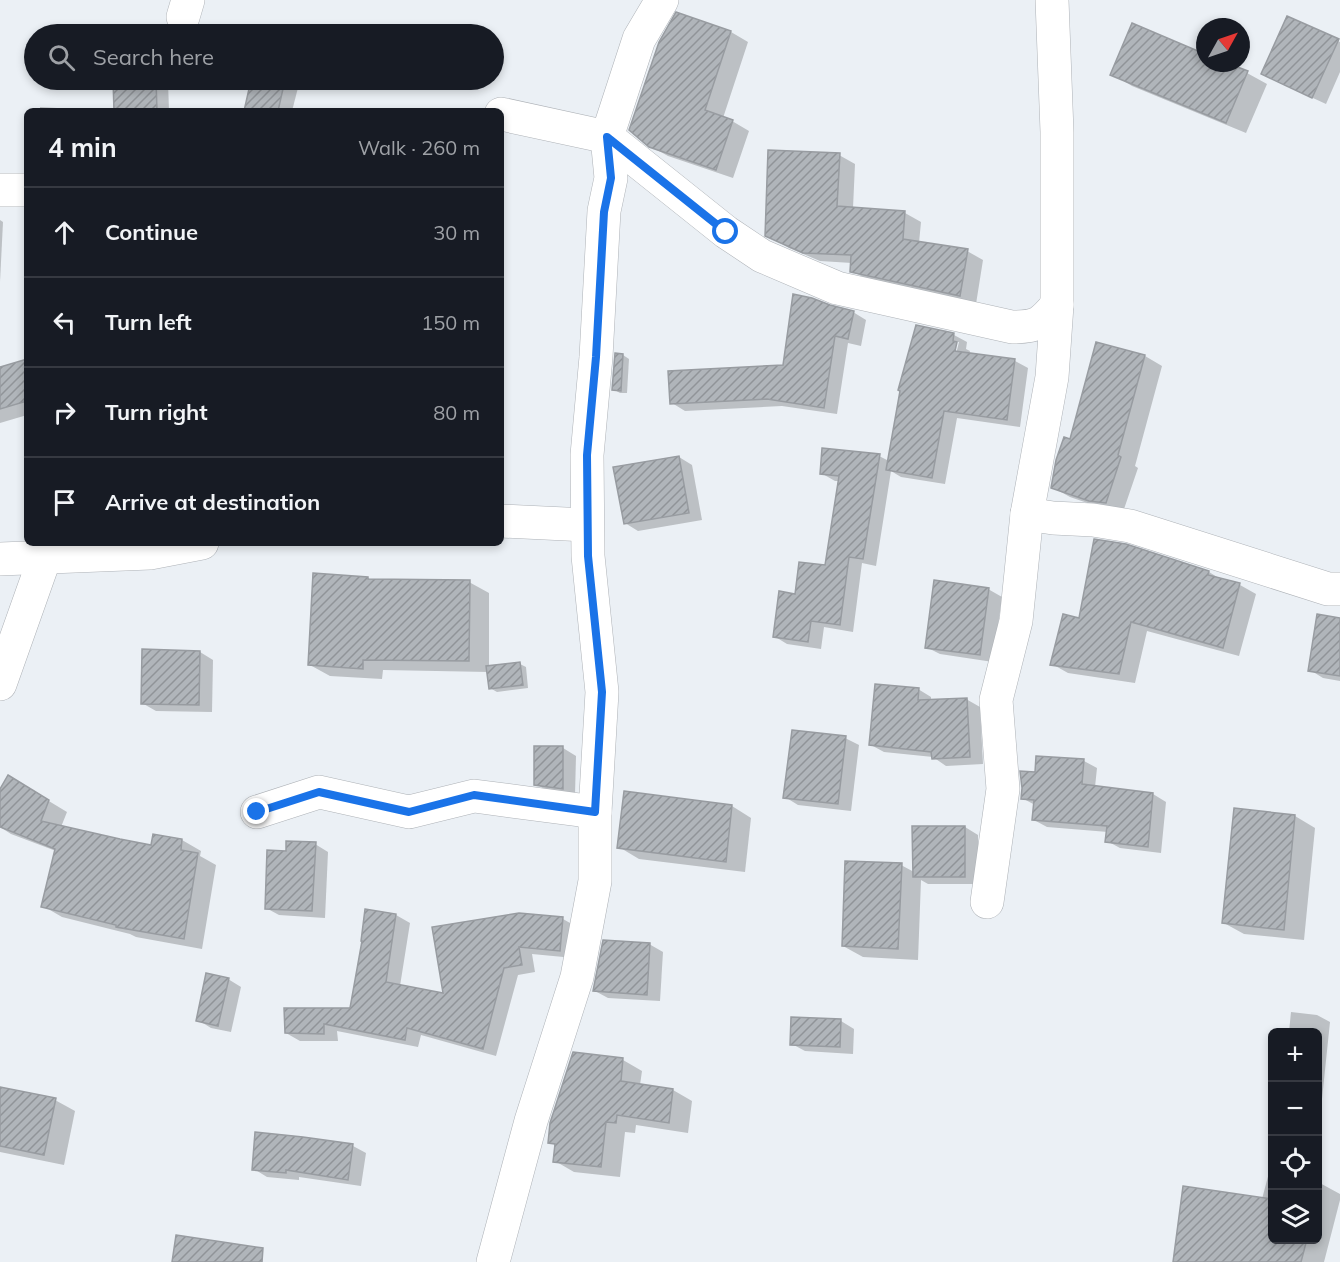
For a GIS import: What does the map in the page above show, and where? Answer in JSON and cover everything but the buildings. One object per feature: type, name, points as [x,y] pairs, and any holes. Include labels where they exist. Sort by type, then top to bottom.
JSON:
[{"type":"street","points":[[493,1262],[531,1121],[577,977],[595,881],[595,812],[602,692],[588,556],[587,455],[596,357],[604,212],[611,178],[607,137],[639,39],[662,0]]},
{"type":"street","points":[[987,902],[1003,789],[996,700],[1016,621],[1027,514],[1052,376],[1057,305],[1057,132],[1052,0]]},
{"type":"street","points":[[504,115],[607,137],[726,232],[762,256],[837,288],[1012,327],[1031,327],[1044,320],[1057,305]]},
{"type":"street","points":[[0,190],[24,190]]},
{"type":"street","points":[[1027,514],[1130,526],[1328,589],[1340,589]]},
{"type":"street","points":[[504,521],[587,525]]},
{"type":"street","points":[[0,559],[150,553],[186,546]]},
{"type":"street","points":[[0,684],[45,557]]},
{"type":"street","points":[[257,812],[319,792],[409,812],[474,795],[595,812]]},
{"type":"route","points":[[257,812],[319,792],[409,812],[474,795],[595,812],[602,692],[588,556],[587,455],[596,357],[604,212],[611,178],[607,137],[726,232]]}]
